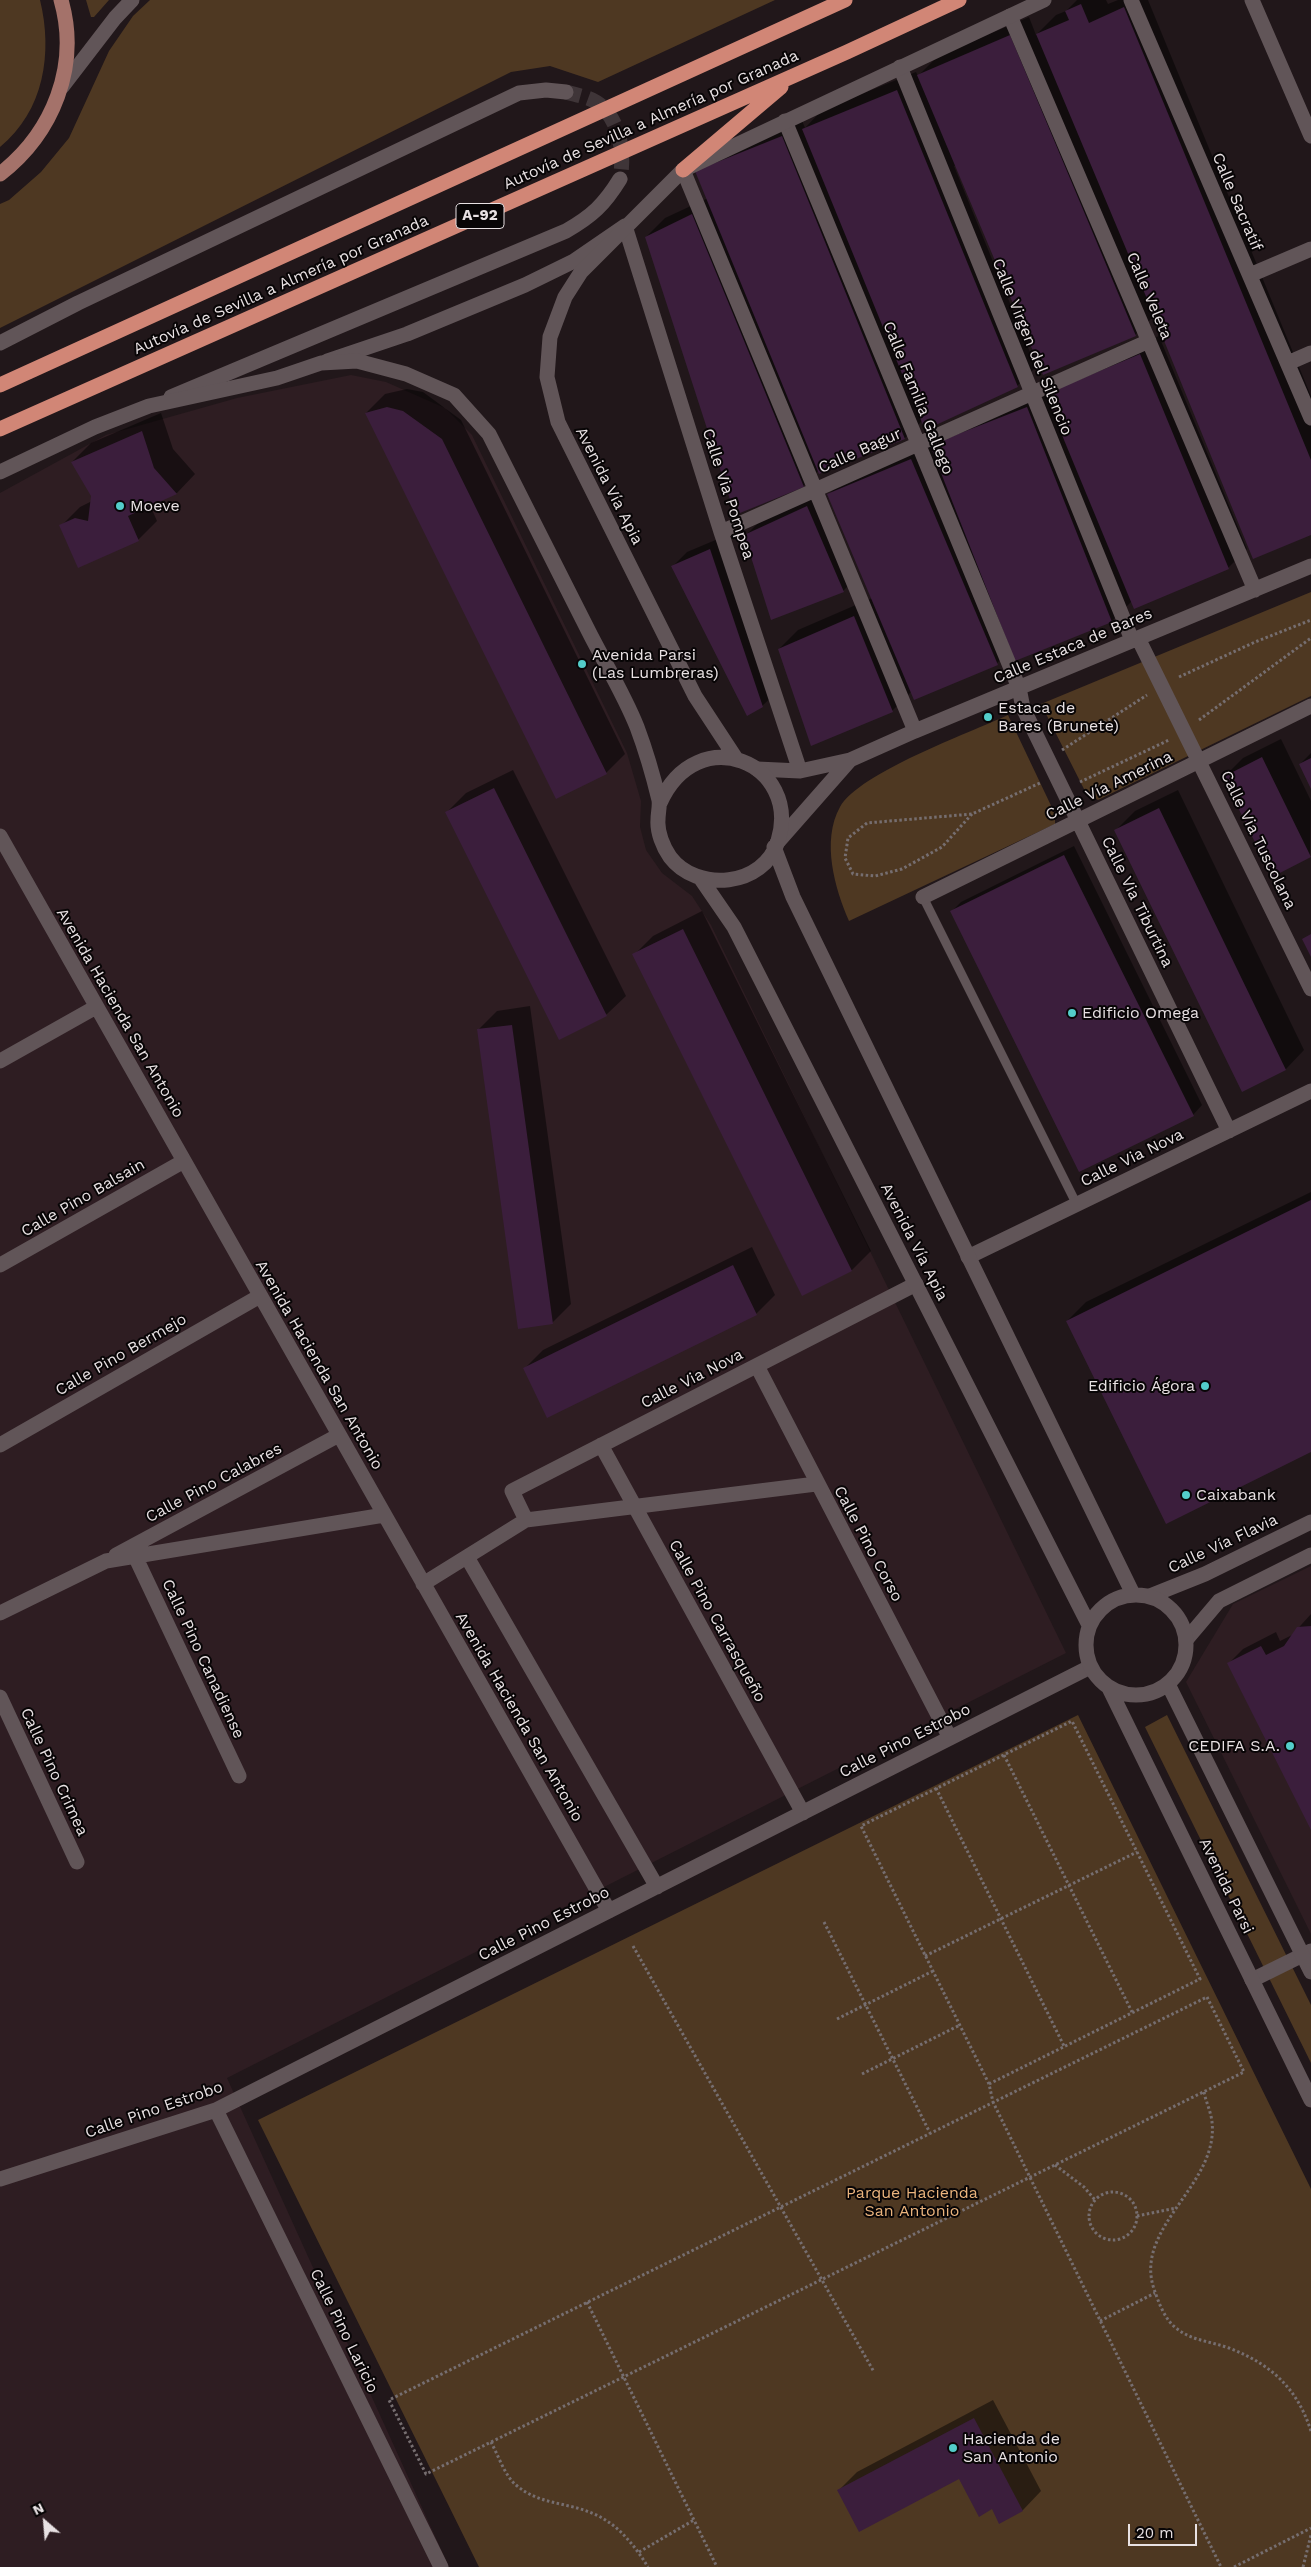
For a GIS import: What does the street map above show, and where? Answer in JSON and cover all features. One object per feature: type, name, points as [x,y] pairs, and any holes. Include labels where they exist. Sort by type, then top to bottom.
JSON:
[{"type":"highway","points":[[824,10],[841,0]]},
{"type":"highway","name":"Autovía de Sevilla a Almería por Granada","points":[[0,385],[845,0]]},
{"type":"highway","name":"Autovía de Sevilla a Almería por Granada","points":[[0,429],[959,0]]},
{"type":"highway","points":[[683,170],[795,75]]},
{"type":"main road","points":[[0,174],[17,160],[36,138],[51,114],[62,87],[67,62],[68,36],[61,0]]},
{"type":"street","points":[[62,87],[115,18],[132,0]]},
{"type":"street","points":[[149,406],[277,378],[407,334],[525,285],[574,261],[625,226],[683,170],[1044,0]]},
{"type":"street","name":"Calle Sacratif","points":[[1131,0],[1311,418]]},
{"type":"street","points":[[1252,0],[1311,136]]},
{"type":"street","name":"Calle Veleta","points":[[1010,16],[1255,590]]},
{"type":"street","name":"Calle Virgen del Silencio","points":[[900,68],[1032,393],[1135,639],[1199,761]]},
{"type":"street","points":[[0,343],[78,303],[518,94],[546,90],[566,92]]},
{"type":"street","name":"Calle Familia Gallego","points":[[785,122],[1019,688]]},
{"type":"street","points":[[683,170],[915,731]]},
{"type":"street","points":[[0,472],[95,427],[566,231],[589,218],[605,203],[620,179]]},
{"type":"street","name":"Calle Via Pompea","points":[[625,226],[721,532],[800,771]]},
{"type":"street","name":"Avenida Vía Apia","points":[[625,226],[581,272],[565,297],[550,337],[547,377],[558,422],[695,696],[737,760]]},
{"type":"street","points":[[1250,275],[1311,249]]},
{"type":"street","name":"Calle Bagur","points":[[721,532],[1149,341]]},
{"type":"street","points":[[1288,363],[1311,353]]},
{"type":"street","points":[[321,363],[356,361],[406,374],[454,395],[489,434],[636,725],[660,803]]},
{"type":"street","name":"Calle Estaca de Bares","points":[[757,769],[800,771],[850,760],[915,731],[1311,566]]},
{"type":"street","name":"Calle Via Tiburtina","points":[[1019,688],[1023,708],[1229,1131]]},
{"type":"street","name":"Calle Vía Amerina","points":[[923,897],[1311,706]]},
{"type":"street","points":[[718,757],[737,760],[757,769],[771,784],[780,803],[782,823],[776,845],[767,859],[754,871],[737,879],[719,882],[701,879],[684,870],[670,857],[661,840],[657,822],[660,803],[668,785],[681,771],[698,761],[718,757]]},
{"type":"street","name":"Calle Estaca de Bares","points":[[776,845],[850,760]]},
{"type":"street","name":"Calle Via Tuscolana","points":[[1199,761],[1311,989]]},
{"type":"street","name":"Avenida Hacienda San Antonio","points":[[2,845],[184,1161],[609,1911]]},
{"type":"street","points":[[776,845],[793,896],[1132,1594]]},
{"type":"street","name":"Avenida Vía Apia","points":[[701,879],[734,926],[1089,1625]]},
{"type":"street","points":[[0,1061],[96,1007]]},
{"type":"street","name":"Calle Via Nova","points":[[968,1257],[1311,1091]]},
{"type":"street","name":"Calle Pino Balsain","points":[[0,1265],[184,1161]]},
{"type":"street","name":"Calle Via Nova","points":[[526,1520],[512,1491],[916,1284]]},
{"type":"street","name":"Calle Pino Bermejo","points":[[0,1445],[260,1296]]},
{"type":"street","name":"Calle Pino Corso","points":[[757,1366],[816,1484],[950,1738]]},
{"type":"street","name":"Calle Pino Calabres","points":[[106,1561],[339,1435]]},
{"type":"street","name":"Calle Pino Carrasqueño","points":[[601,1445],[803,1813]]},
{"type":"street","points":[[423,1584],[526,1520],[816,1484]]},
{"type":"street","points":[[0,1613],[106,1561],[384,1515]]},
{"type":"street","name":"Calle Vía Flavia","points":[[1150,1596],[1205,1574],[1311,1522]]},
{"type":"street","points":[[1186,1640],[1219,1601],[1311,1555]]},
{"type":"street","name":"Calle Pino Canadiense","points":[[135,1556],[239,1776]]},
{"type":"street","points":[[467,1557],[657,1887]]},
{"type":"street","points":[[1132,1594],[1150,1596],[1164,1603],[1175,1613],[1183,1626],[1186,1640],[1185,1656],[1179,1672],[1168,1684],[1154,1692],[1139,1695],[1123,1694],[1108,1688],[1098,1679],[1090,1667],[1085,1646],[1089,1625],[1096,1613],[1106,1603],[1132,1594]]},
{"type":"street","name":"Calle Pino Estrobo","points":[[0,2179],[216,2110],[1090,1667]]},
{"type":"street","points":[[1168,1684],[1307,1953],[1311,1972]]},
{"type":"street","name":"Avenida Parsi","points":[[1108,1688],[1311,2100]]},
{"type":"street","name":"Calle Pino Crimea","points":[[0,1697],[77,1862]]},
{"type":"street","points":[[1252,1980],[1307,1953]]},
{"type":"street","name":"Calle Pino Laricio","points":[[216,2110],[441,2567]]},
{"type":"lane","points":[[923,897],[1077,1205]]},
{"type":"path","points":[[972,814],[942,847],[902,869],[875,876],[853,874],[845,858],[848,838],[867,823],[972,814],[1057,776]]},
{"type":"path","points":[[989,2084],[1200,1979],[1072,1721],[861,1826],[989,2084],[993,2102],[1221,2567]]},
{"type":"path","points":[[1004,1755],[1132,2012]]},
{"type":"path","points":[[936,1788],[1064,2046]]},
{"type":"path","points":[[926,1956],[1137,1852]]},
{"type":"path","points":[[824,1922],[930,2134]]},
{"type":"path","points":[[633,1946],[779,2208],[874,2372]]},
{"type":"path","points":[[837,2019],[933,1971]]},
{"type":"path","points":[[1207,1997],[1244,2072],[426,2474],[389,2400],[779,2208],[1207,1997]]},
{"type":"path","points":[[862,2074],[960,2025]]},
{"type":"path","points":[[1204,2092],[1212,2122],[1209,2148],[1199,2176],[1157,2238],[1150,2264],[1155,2293],[1161,2308],[1174,2328],[1198,2341],[1228,2348],[1276,2374],[1291,2389],[1305,2412],[1311,2431]]},
{"type":"path","points":[[1055,2165],[1084,2187],[1095,2200]]},
{"type":"path","points":[[1104,2193],[1121,2193],[1129,2198],[1135,2206],[1137,2216],[1135,2226],[1129,2234],[1115,2239],[1101,2236],[1090,2223],[1089,2214],[1095,2200],[1104,2193]]},
{"type":"path","points":[[1137,2216],[1176,2208]]},
{"type":"path","points":[[1100,2321],[1155,2293]]},
{"type":"path","points":[[587,2302],[717,2567]]},
{"type":"path","points":[[492,2442],[514,2484],[529,2494],[546,2501],[594,2513],[619,2530],[648,2567]]},
{"type":"path","points":[[638,2552],[694,2520]]},
{"type":"path","points":[[1234,2567],[1311,2528]]},
{"type":"path","points":[[1302,2567],[1311,2535]]},
{"type":"shaded area","points":[[351,375],[386,382],[445,408],[472,435],[627,753],[641,801],[640,827],[646,850],[662,873],[692,896],[711,925],[1066,1653],[227,2078],[449,2567],[0,2567],[0,493],[106,435],[237,398]]},
{"type":"shaded area","points":[[1311,1566],[1311,1934],[1186,1682],[1233,1604]]},
{"type":"green space","points":[[0,0],[40,0],[44,20],[45,60],[35,99],[27,116],[15,133],[0,147]]},
{"type":"green space","points":[[86,0],[109,0],[94,17],[91,17]]},
{"type":"green space","points":[[150,0],[775,0],[598,82],[550,66],[511,72],[0,328],[0,204],[9,200],[41,172],[69,138],[109,51],[133,16]]},
{"type":"green space","points":[[1311,592],[1311,696],[1098,800],[1086,793],[1041,704]]},
{"type":"green space","points":[[1008,715],[1055,814],[1055,824],[849,921],[839,894],[832,865],[831,835],[834,820],[840,807],[851,794],[891,768],[916,755]]},
{"type":"green space","name":"Parque Hacienda San Antonio","points":[[1078,1715],[1311,2189],[1311,2567],[479,2567],[258,2120]]},
{"type":"green space","points":[[1167,1715],[1311,2005],[1311,2063],[1145,1727]]},
{"type":"building","points":[[1081,4],[1089,23],[1124,7],[1311,460],[1311,535],[1253,559],[1036,34],[1069,20],[1065,11]]},
{"type":"building","points":[[1010,35],[1136,336],[1043,375],[917,75]]},
{"type":"building","points":[[897,90],[1018,387],[925,430],[802,129]]},
{"type":"building","points":[[782,136],[905,439],[819,474],[695,171]]},
{"type":"building","points":[[692,214],[804,487],[735,515],[645,237]]},
{"type":"building","points":[[1140,354],[1229,569],[1134,609],[1045,394]]},
{"type":"building","points":[[387,407],[403,411],[442,439],[607,774],[556,799],[365,413]]},
{"type":"building","points":[[1027,407],[1112,622],[1015,661],[930,445]]},
{"type":"building","name":"Moeve","points":[[142,431],[154,468],[177,494],[128,516],[139,541],[78,568],[59,525],[75,518],[88,521],[91,496],[71,462]]},
{"type":"building","points":[[911,459],[998,665],[914,700],[827,494]]},
{"type":"building","points":[[807,506],[844,592],[771,620],[744,535]]},
{"type":"building","points":[[710,549],[763,707],[747,716],[671,566]]},
{"type":"building","points":[[854,616],[893,712],[811,746],[778,649]]},
{"type":"building","points":[[1262,757],[1311,857],[1272,877],[1223,777]]},
{"type":"building","points":[[1311,758],[1311,789],[1299,764]]},
{"type":"building","points":[[494,788],[607,1016],[559,1040],[445,812]]},
{"type":"building","points":[[1159,808],[1286,1070],[1242,1092],[1114,830]]},
{"type":"building","name":"Edificio Omega","points":[[1064,855],[1194,1116],[1079,1172],[950,911]]},
{"type":"building","points":[[683,929],[852,1271],[802,1296],[632,954]]},
{"type":"building","points":[[1311,934],[1311,957],[1302,939]]},
{"type":"building","points":[[512,1025],[553,1324],[518,1329],[477,1029]]},
{"type":"building","name":"Edificio Ágora","points":[[1311,1200],[1311,1452],[1166,1524],[1066,1321]]},
{"type":"building","points":[[733,1265],[757,1315],[547,1418],[523,1368]]},
{"type":"building","name":"CEDIFA S.A.","points":[[1311,1626],[1311,1830],[1227,1663],[1261,1646],[1266,1655],[1284,1646],[1297,1627]]},
{"type":"building","name":"Hacienda de San Antonio","points":[[974,2418],[1023,2511],[999,2524],[992,2509],[979,2517],[959,2479],[859,2532],[837,2490]]},
{"type":"tunnel","points":[[566,92],[586,97],[596,102],[611,117],[621,148],[620,179]]},
{"type":"place","name":"Moeve","points":[[120,506]]},
{"type":"place","name":"Avenida Parsi (Las Lumbreras)","points":[[582,664]]},
{"type":"place","name":"Estaca de Bares (Brunete)","points":[[988,717]]},
{"type":"place","name":"Edificio Omega","points":[[1072,1013]]},
{"type":"place","name":"Edificio Ágora","points":[[1205,1386]]},
{"type":"place","name":"Caixabank","points":[[1186,1495]]},
{"type":"place","name":"CEDIFA S.A.","points":[[1290,1746]]},
{"type":"place","name":"Hacienda de San Antonio","points":[[953,2448]]}]
